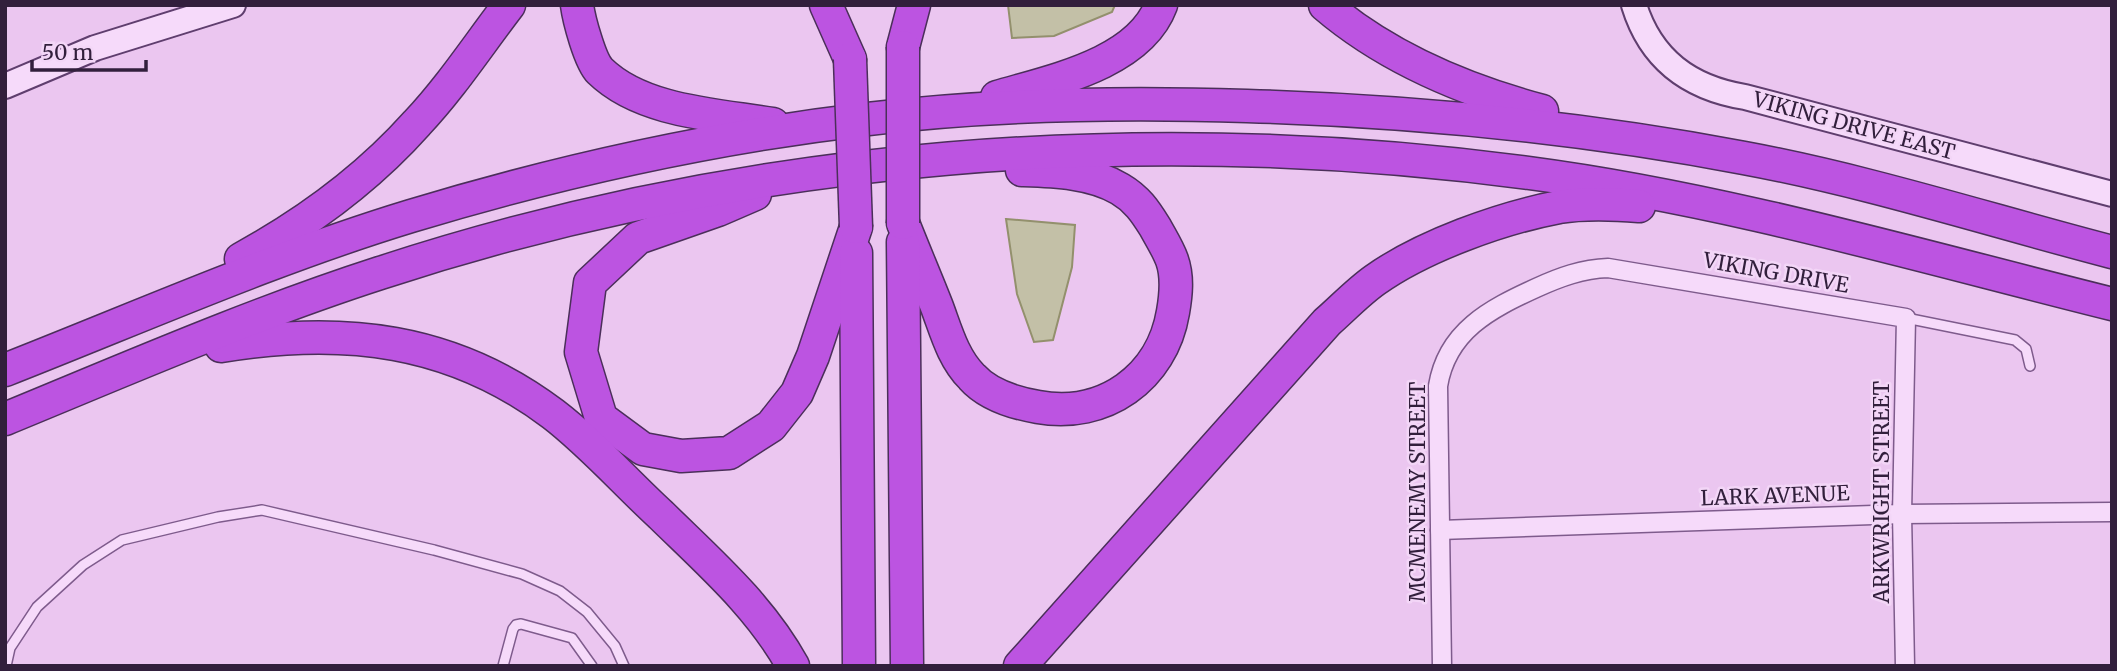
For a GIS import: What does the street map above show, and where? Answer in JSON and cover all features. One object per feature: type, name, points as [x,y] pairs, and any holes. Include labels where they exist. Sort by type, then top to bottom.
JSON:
[{"type":"highway","points":[[55,351],[232,264],[321,210],[389,153],[419,122],[509,5]]},
{"type":"highway","points":[[577,5],[598,69],[625,88],[652,101],[682,110],[799,128]]},
{"type":"highway","points":[[826,5],[849,54]]},
{"type":"highway","points":[[850,5],[859,666]]},
{"type":"highway","points":[[902,5],[907,666]]},
{"type":"highway","points":[[903,47],[914,5]]},
{"type":"highway","points":[[947,112],[1063,77],[1101,62],[1128,47],[1156,18],[1161,5]]},
{"type":"highway","points":[[1325,5],[1373,40],[1460,85],[1637,140]]},
{"type":"highway","points":[[5,370],[234,278],[410,216],[594,168],[799,128],[871,118],[947,112],[1150,104],[1302,107],[1501,122],[1637,140],[1750,159],[1824,175],[2112,253]]},
{"type":"highway","points":[[5,419],[294,303],[427,258],[551,224],[651,201],[798,175],[933,161],[1105,149],[1291,151],[1436,162],[1531,173],[1625,188],[1748,213],[2112,304]]},
{"type":"highway","points":[[904,229],[952,349],[972,378],[1003,398],[1058,411],[1091,406],[1117,395],[1139,379],[1157,360],[1170,332],[1177,289],[1172,261],[1141,204],[1118,188],[1091,178],[1053,171],[999,169],[933,161]]},
{"type":"highway","points":[[798,175],[718,210],[638,238],[590,283],[580,352],[601,418],[643,449],[681,456],[729,453],[771,426],[797,393],[813,356],[854,234]]},
{"type":"highway","points":[[1020,666],[1327,322],[1375,280],[1429,250],[1466,234],[1561,206],[1623,205],[1748,213]]},
{"type":"highway","points":[[89,385],[219,346],[262,339],[337,336],[368,338],[435,352],[470,365],[525,394],[575,433],[735,587],[761,617],[793,666]]},
{"type":"street","points":[[5,86],[96,48],[233,5]]},
{"type":"street","name":"VIKING DRIVE EAST","points":[[1634,5],[1650,40],[1663,57],[1680,73],[1700,85],[1722,93],[2112,194]]},
{"type":"street","name":"VIKING DRIVE","points":[[1503,303],[1564,275],[1608,268],[1906,318]]},
{"type":"street","name":"MCMENEMY STREET","points":[[1442,666],[1438,386],[1441,368],[1450,350],[1464,332],[1503,303]]},
{"type":"street","name":"ARKWRIGHT STREET","points":[[1905,666],[1902,514],[1906,318]]},
{"type":"street","name":"LARK AVENUE","points":[[1440,530],[1902,514],[2112,512]]},
{"type":"lane","name":"VIKING DRIVE","points":[[1906,318],[2015,340],[2026,349],[2030,366]]},
{"type":"lane","points":[[6,666],[10,648],[37,607],[83,565],[122,540],[218,517],[262,510],[434,550],[522,574],[560,591],[587,612],[615,646],[624,666]]},
{"type":"lane","points":[[503,666],[513,629],[521,624],[572,638],[592,666]]},
{"type":"shaded area","points":[[1008,5],[1115,5],[1112,12],[1054,36],[1012,38]]},
{"type":"shaded area","points":[[1006,219],[1075,225],[1072,267],[1053,340],[1034,342],[1017,294]]}]
